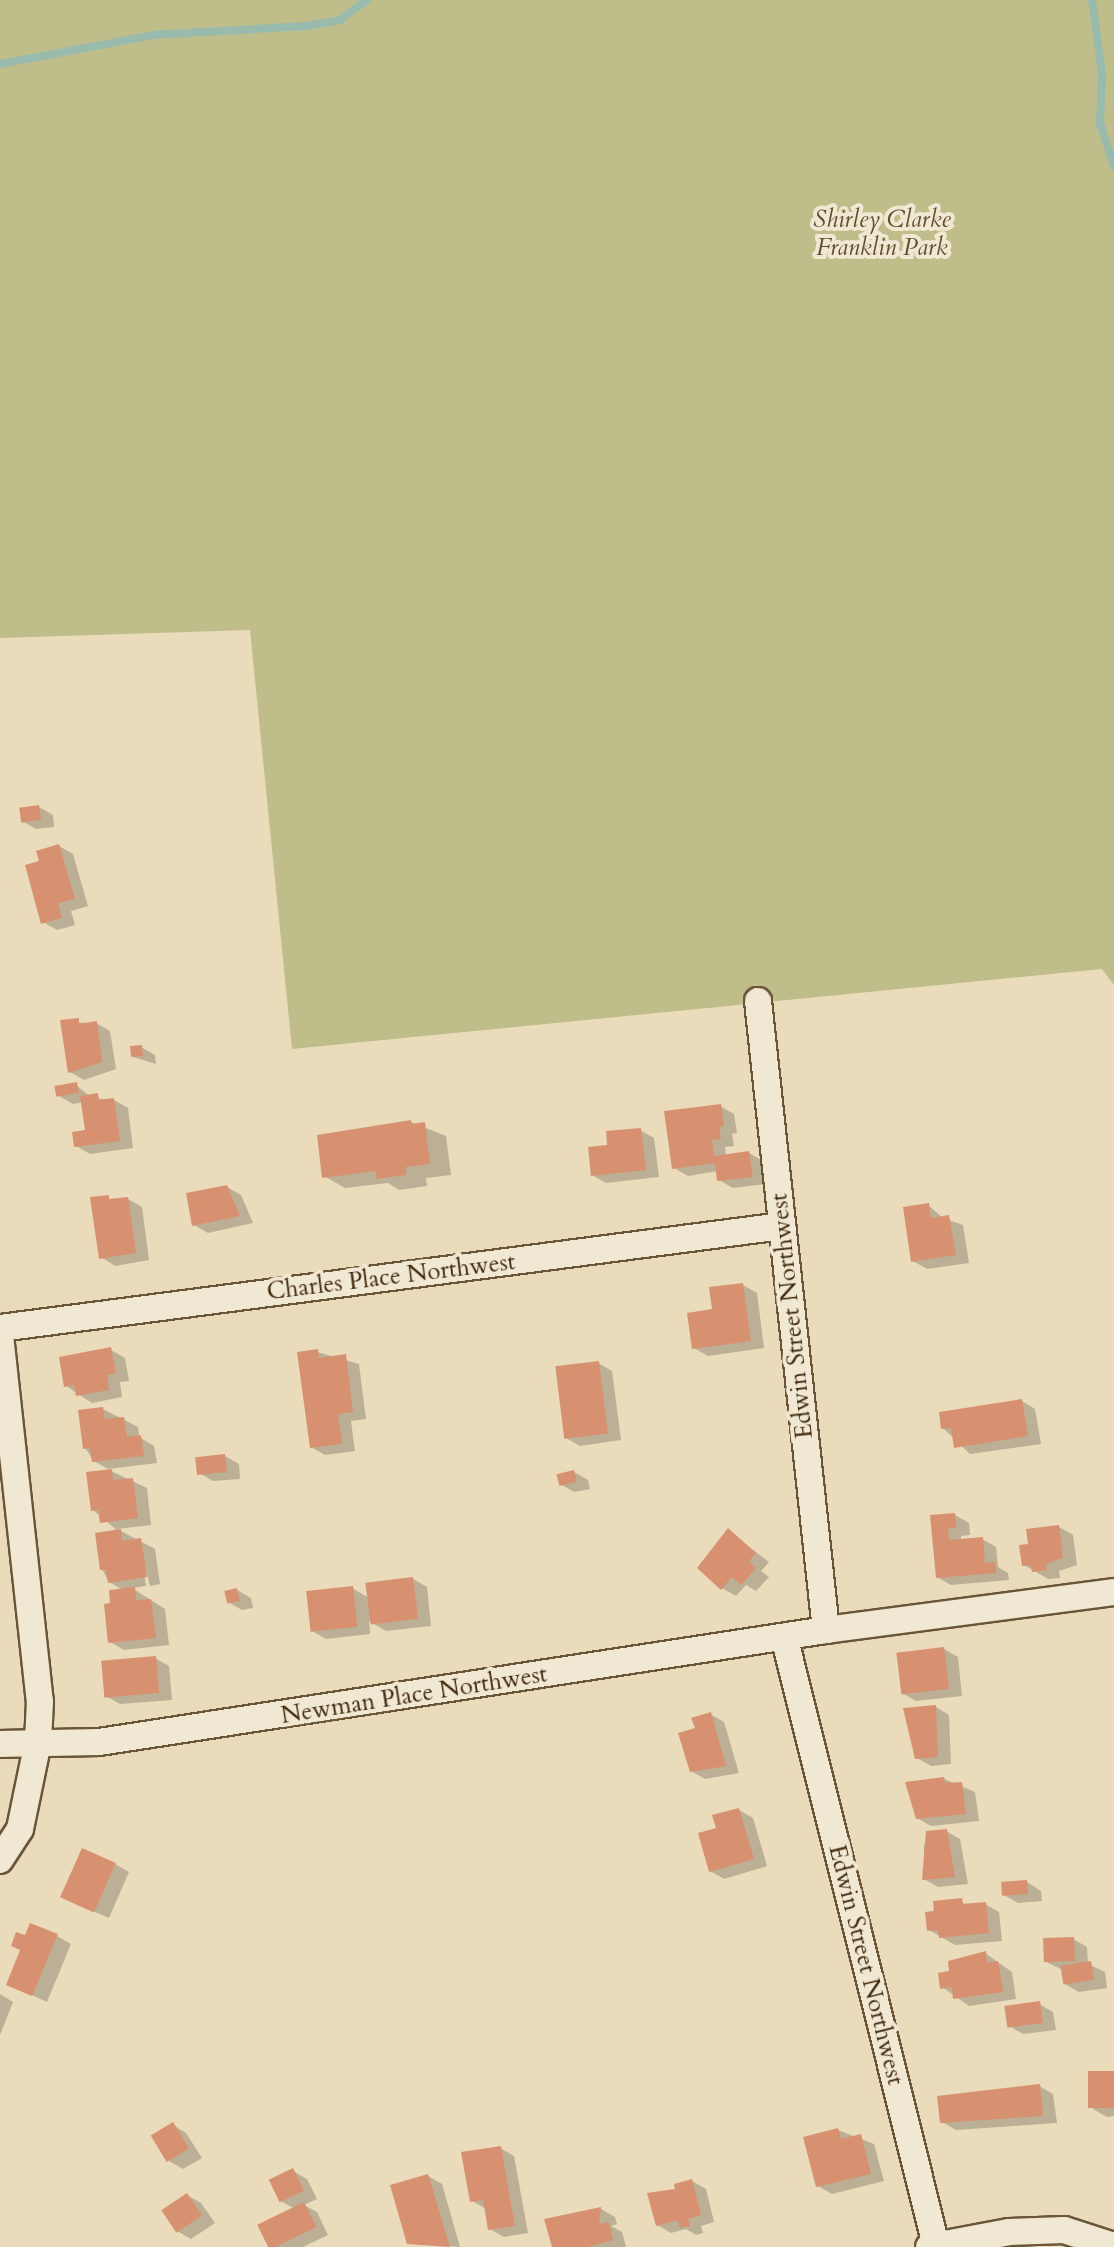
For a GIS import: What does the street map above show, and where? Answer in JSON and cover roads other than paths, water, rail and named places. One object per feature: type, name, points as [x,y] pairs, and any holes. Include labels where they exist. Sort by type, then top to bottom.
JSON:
[{"type":"street","name":"Edwin Street Northwest","points":[[758,1001],[826,1630]]},
{"type":"street","name":"Charles Place Northwest","points":[[0,1328],[782,1226]]},
{"type":"street","points":[[0,1335],[40,1701],[38,1742],[20,1829],[0,1860]]},
{"type":"street","name":"Newman Place Northwest","points":[[0,1744],[99,1742],[785,1640],[826,1630],[1114,1592]]},
{"type":"street","name":"Edwin Street Northwest","points":[[785,1640],[933,2246]]},
{"type":"street","points":[[933,2246],[1009,2232],[1064,2230],[1114,2246]]},
{"type":"waterway","points":[[0,64],[154,35],[307,26],[340,20],[367,0]]},
{"type":"waterway","points":[[1092,0],[1102,73],[1100,123],[1114,167]]},
{"type":"park label","name":"Shirley Clarke Franklin Park","points":[[882,234]]}]
